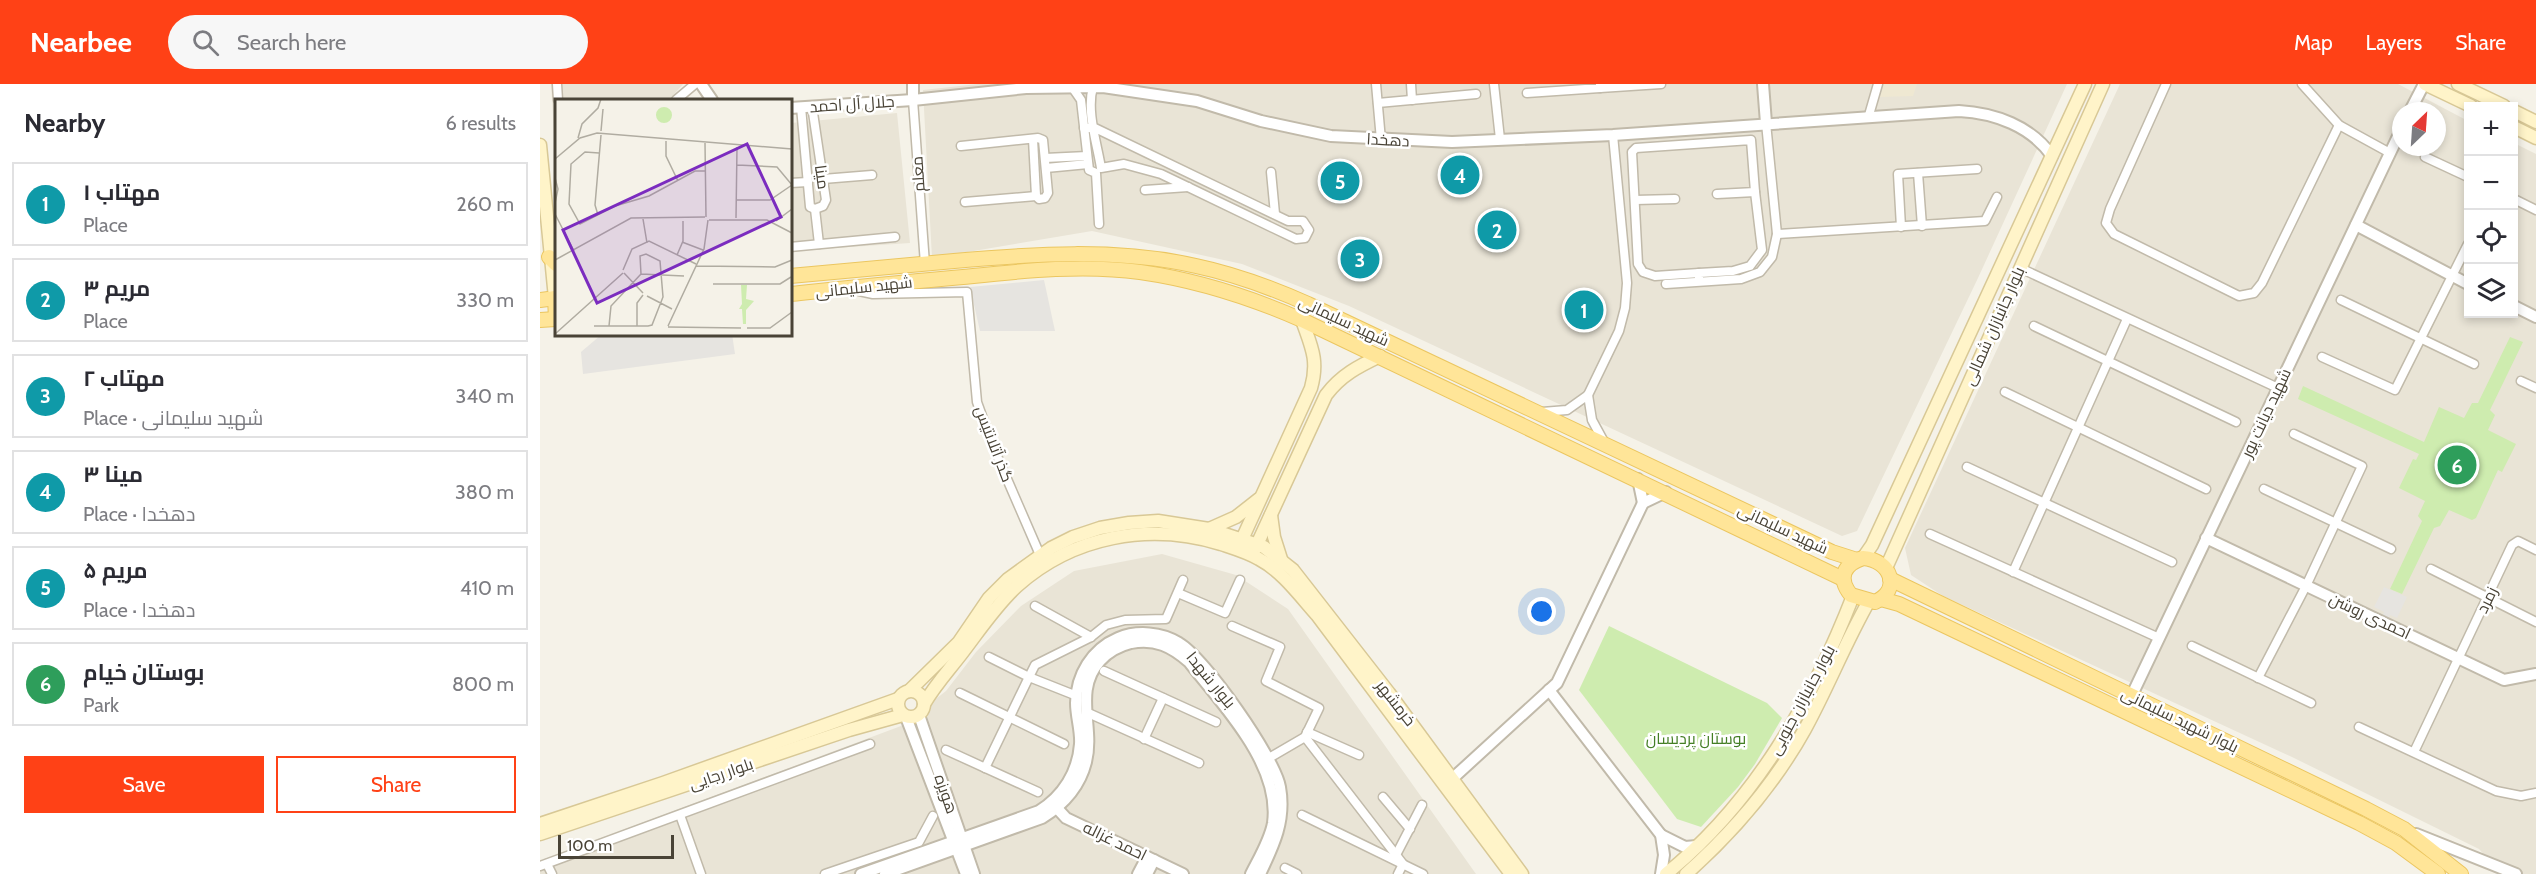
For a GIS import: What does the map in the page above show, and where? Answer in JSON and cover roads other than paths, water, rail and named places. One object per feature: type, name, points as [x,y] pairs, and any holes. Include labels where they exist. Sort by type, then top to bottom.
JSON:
[{"type":"main road","name":"بلوار جانبازان شمالی","points":[[1860,559],[1872,545],[2085,84]]},
{"type":"main road","name":"بلوار جانبازان شمالی","points":[[1888,574],[2020,268],[2103,84]]},
{"type":"main road","points":[[2425,84],[2464,103]]},
{"type":"main road","points":[[2458,84],[2496,102]]},
{"type":"main road","points":[[2518,113],[2536,122]]},
{"type":"main road","points":[[2518,129],[2536,138]]},
{"type":"main road","points":[[540,145],[549,269],[555,294]]},
{"type":"main road","name":"شهید سلیمانی","points":[[792,276],[1023,255],[1082,253],[1141,257],[1195,266],[1268,286],[1821,547],[1860,559]]},
{"type":"main road","points":[[925,264],[926,280]]},
{"type":"main road","name":"شهید سلیمانی","points":[[792,294],[1025,270],[1081,269],[1139,272],[1192,282],[1262,302],[1302,320],[1666,492],[1843,579]]},
{"type":"main road","points":[[540,300],[555,298]]},
{"type":"main road","points":[[540,320],[555,319]]},
{"type":"main road","points":[[1239,544],[1311,388],[1315,374],[1315,357],[1302,320]]},
{"type":"main road","points":[[1254,550],[1326,395],[1349,371],[1380,356]]},
{"type":"main road","points":[[1209,529],[1236,517],[1260,499]]},
{"type":"main road","points":[[1271,514],[1274,537],[1281,561]]},
{"type":"main road","name":"خرمشهر","points":[[909,691],[959,642],[989,598],[1008,579],[1040,555],[1073,537],[1100,528],[1158,521],[1209,529],[1281,561],[1324,608],[1453,778],[1522,874]]},
{"type":"main road","name":"خرمشهر","points":[[913,713],[1016,587],[1036,571],[1077,548],[1103,539],[1158,533],[1239,544]]},
{"type":"main road","name":"خرمشهر","points":[[1254,550],[1260,559],[1292,586],[1317,615],[1511,874]]},
{"type":"main road","points":[[1860,559],[1878,562],[1888,574],[1886,593],[1875,600],[1853,596],[1843,579],[1846,568],[1860,559]]},
{"type":"main road","name":"بلوار شهید سلیمانی","points":[[1888,574],[2131,697],[2366,809],[2404,830],[2461,874]]},
{"type":"main road","name":"بلوار جانبازان جنوبی","points":[[1666,874],[1697,846],[1738,802],[1766,766],[1793,724],[1816,681],[1853,596]]},
{"type":"main road","name":"بلوار شهید سلیمانی","points":[[1875,600],[1899,604],[2359,823],[2396,843],[2438,874]]},
{"type":"main road","name":"بلوار جانبازان جنوبی","points":[[1686,874],[1717,844],[1776,773],[1808,722],[1875,600]]},
{"type":"main road","points":[[898,699],[898,708],[913,713],[918,693],[909,691]]},
{"type":"main road","name":"بلوار رجایی","points":[[540,824],[663,783],[898,699],[909,691]]},
{"type":"main road","name":"بلوار رجایی","points":[[540,834],[849,730],[913,713]]},
{"type":"main road","points":[[2203,749],[2210,735]]},
{"type":"street","points":[[557,84],[558,99]]},
{"type":"street","points":[[677,99],[695,84]]},
{"type":"street","points":[[700,84],[711,99]]},
{"type":"street","name":"معلم","points":[[913,84],[925,264]]},
{"type":"street","points":[[1376,84],[1380,140]]},
{"type":"street","points":[[1411,84],[1413,100]]},
{"type":"street","points":[[1494,84],[1500,139]]},
{"type":"street","points":[[1527,93],[1600,86],[1661,84]]},
{"type":"street","points":[[1666,284],[1699,277],[1734,271],[1750,266],[1762,250],[1751,140],[1636,148],[1632,152],[1638,264],[1643,272],[1654,276],[1699,277],[1741,279],[1760,272],[1772,257],[1777,234],[1763,84]]},
{"type":"street","points":[[1869,115],[1878,84]]},
{"type":"street","points":[[2166,84],[2110,209],[2106,223],[2114,234],[2239,296],[2254,293],[2262,283],[2339,125]]},
{"type":"street","points":[[2302,84],[2339,125],[2390,153]]},
{"type":"street","points":[[2415,102],[2425,84]]},
{"type":"street","points":[[1072,87],[1081,100],[1088,163],[1096,173],[1098,224]]},
{"type":"street","points":[[1084,128],[1095,128],[1288,221],[1303,221],[1309,230],[1305,238],[1296,238],[1136,166],[1124,164],[1101,168],[1095,128],[1091,96],[1093,87]]},
{"type":"street","name":"دهخدا","points":[[913,100],[1026,88],[1093,87],[1147,92],[1197,101],[1290,129],[1380,140],[1452,142],[1613,135],[1942,111],[1983,113],[2026,131],[2045,146],[2052,156]]},
{"type":"street","points":[[1378,103],[1476,94]]},
{"type":"street","name":"جلال آل احمد","points":[[801,107],[913,100]]},
{"type":"street","name":"مینا","points":[[801,107],[826,200],[822,206],[815,209],[810,207],[801,107]]},
{"type":"street","points":[[1538,413],[1567,410],[1588,395],[1619,332],[1625,308],[1627,283],[1613,135]]},
{"type":"street","points":[[961,146],[1038,138],[1043,140],[1046,168],[1048,193],[1045,198],[1040,199],[1036,196],[966,202]]},
{"type":"street","points":[[1033,140],[1036,196]]},
{"type":"street","name":"شهید دیانت پور","points":[[2131,697],[2392,149]]},
{"type":"street","points":[[2425,157],[2464,175]]},
{"type":"street","points":[[1045,158],[1088,163]]},
{"type":"street","points":[[1046,168],[1088,163]]},
{"type":"street","points":[[1901,227],[1898,174],[1977,169]]},
{"type":"street","points":[[1271,172],[1275,214]]},
{"type":"street","points":[[1918,173],[1922,226]]},
{"type":"street","points":[[822,179],[872,175]]},
{"type":"street","points":[[792,183],[808,182]]},
{"type":"street","points":[[1145,190],[1188,188]]},
{"type":"street","points":[[1717,194],[1755,192]]},
{"type":"street","points":[[1777,234],[1985,221],[1998,197]]},
{"type":"street","points":[[1635,200],[1675,199]]},
{"type":"street","points":[[2518,201],[2536,210]]},
{"type":"street","points":[[815,209],[819,244]]},
{"type":"street","points":[[2356,225],[2464,282]]},
{"type":"street","points":[[792,247],[895,237]]},
{"type":"street","points":[[2322,357],[2395,390],[2464,254]]},
{"type":"street","points":[[2020,268],[2278,388]]},
{"type":"street","name":"گذر آتلانتیس","points":[[847,288],[873,294],[967,292],[977,402],[994,449],[1040,555]]},
{"type":"street","points":[[2341,300],[2474,364]]},
{"type":"street","points":[[2518,308],[2536,317]]},
{"type":"street","points":[[2013,572],[2127,319]]},
{"type":"street","points":[[2034,326],[2236,422]]},
{"type":"street","points":[[2521,381],[2536,388]]},
{"type":"street","points":[[2005,392],[2206,489]]},
{"type":"street","points":[[1588,395],[1592,420],[1606,445]]},
{"type":"street","points":[[2258,678],[2306,586],[2361,466],[2294,434]]},
{"type":"street","points":[[1967,467],[2172,562]]},
{"type":"street","points":[[1453,778],[1557,683],[1643,503],[1638,479]]},
{"type":"street","points":[[2264,489],[2391,549]]},
{"type":"street","points":[[1643,503],[1666,492]]},
{"type":"street","points":[[1930,534],[2159,638]]},
{"type":"street","name":"احمدی روشن","points":[[2206,538],[2504,680],[2536,674]]},
{"type":"street","name":"زمرد","points":[[2414,752],[2515,542],[2518,541],[2536,550]]},
{"type":"street","points":[[2431,569],[2536,622]]},
{"type":"street","points":[[985,768],[1035,665],[1091,637],[1106,625],[1125,620],[1166,619],[1183,580]]},
{"type":"street","points":[[1178,593],[1225,613],[1240,580]]},
{"type":"street","points":[[1035,606],[1091,637]]},
{"type":"street","points":[[1233,626],[1280,647],[1266,681],[1319,708],[1306,734],[1269,758]]},
{"type":"street","name":"بلوار شهدا","points":[[959,844],[1042,818],[1069,796],[1086,763],[1089,742],[1083,726],[1079,683],[1087,664],[1101,648],[1119,638],[1139,633],[1160,635],[1180,643],[1195,657],[1257,751],[1266,770],[1272,787],[1272,825],[1251,874]]},
{"type":"street","points":[[2193,646],[2311,703]]},
{"type":"street","points":[[989,657],[1029,677],[1081,697]]},
{"type":"street","points":[[1104,670],[1216,722]]},
{"type":"street","name":"بلوار شهدا","points":[[1210,682],[1269,758],[1280,786],[1282,806],[1280,826],[1260,874]]},
{"type":"street","points":[[1549,690],[1661,835],[1685,847],[1697,846]]},
{"type":"street","points":[[960,693],[1064,744]]},
{"type":"street","name":"بلوار شهدا","points":[[1081,697],[1086,712],[1083,726]]},
{"type":"street","points":[[1144,739],[1163,698]]},
{"type":"street","points":[[1086,712],[1199,763]]},
{"type":"street","name":"هویزه","points":[[913,713],[959,844],[966,874]]},
{"type":"street","points":[[2359,727],[2496,791],[2520,796],[2536,794]]},
{"type":"street","points":[[1306,734],[1359,755]]},
{"type":"street","points":[[1306,734],[1403,864]]},
{"type":"street","points":[[552,874],[543,865],[870,744]]},
{"type":"street","points":[[946,750],[1038,792]]},
{"type":"street","points":[[1383,797],[1410,829]]},
{"type":"street","points":[[1396,855],[1422,805]]},
{"type":"street","name":"احمد غزاله","points":[[1055,806],[1066,818],[1183,874]]},
{"type":"street","points":[[680,815],[701,874]]},
{"type":"street","points":[[1302,815],[1423,874]]},
{"type":"street","points":[[825,874],[919,842],[933,816]]},
{"type":"street","points":[[2404,830],[2516,874]]},
{"type":"street","points":[[1661,835],[1664,855],[1661,874]]},
{"type":"street","points":[[861,874],[959,844]]},
{"type":"street","points":[[885,874],[959,844]]},
{"type":"street","name":"هویزه","points":[[959,844],[974,874]]},
{"type":"street","points":[[1138,874],[1150,858]]},
{"type":"street","points":[[1147,874],[1150,858]]},
{"type":"street","points":[[1398,874],[1403,864]]},
{"type":"street","points":[[1285,868],[1298,874]]},
{"type":"place","name":"مینا ۳","points":[[1460,175]]},
{"type":"place","name":"مریم ۵","points":[[1340,181]]},
{"type":"place","name":"مریم ۳","points":[[1497,230]]},
{"type":"place","name":"مهتاب ۲","points":[[1360,259]]},
{"type":"place","name":"مهتاب ۱","points":[[1584,310]]},
{"type":"place","name":"بوستان خیام","points":[[2457,465]]},
{"type":"park label","name":"بوستان پردیسان","points":[[1696,738]]}]
